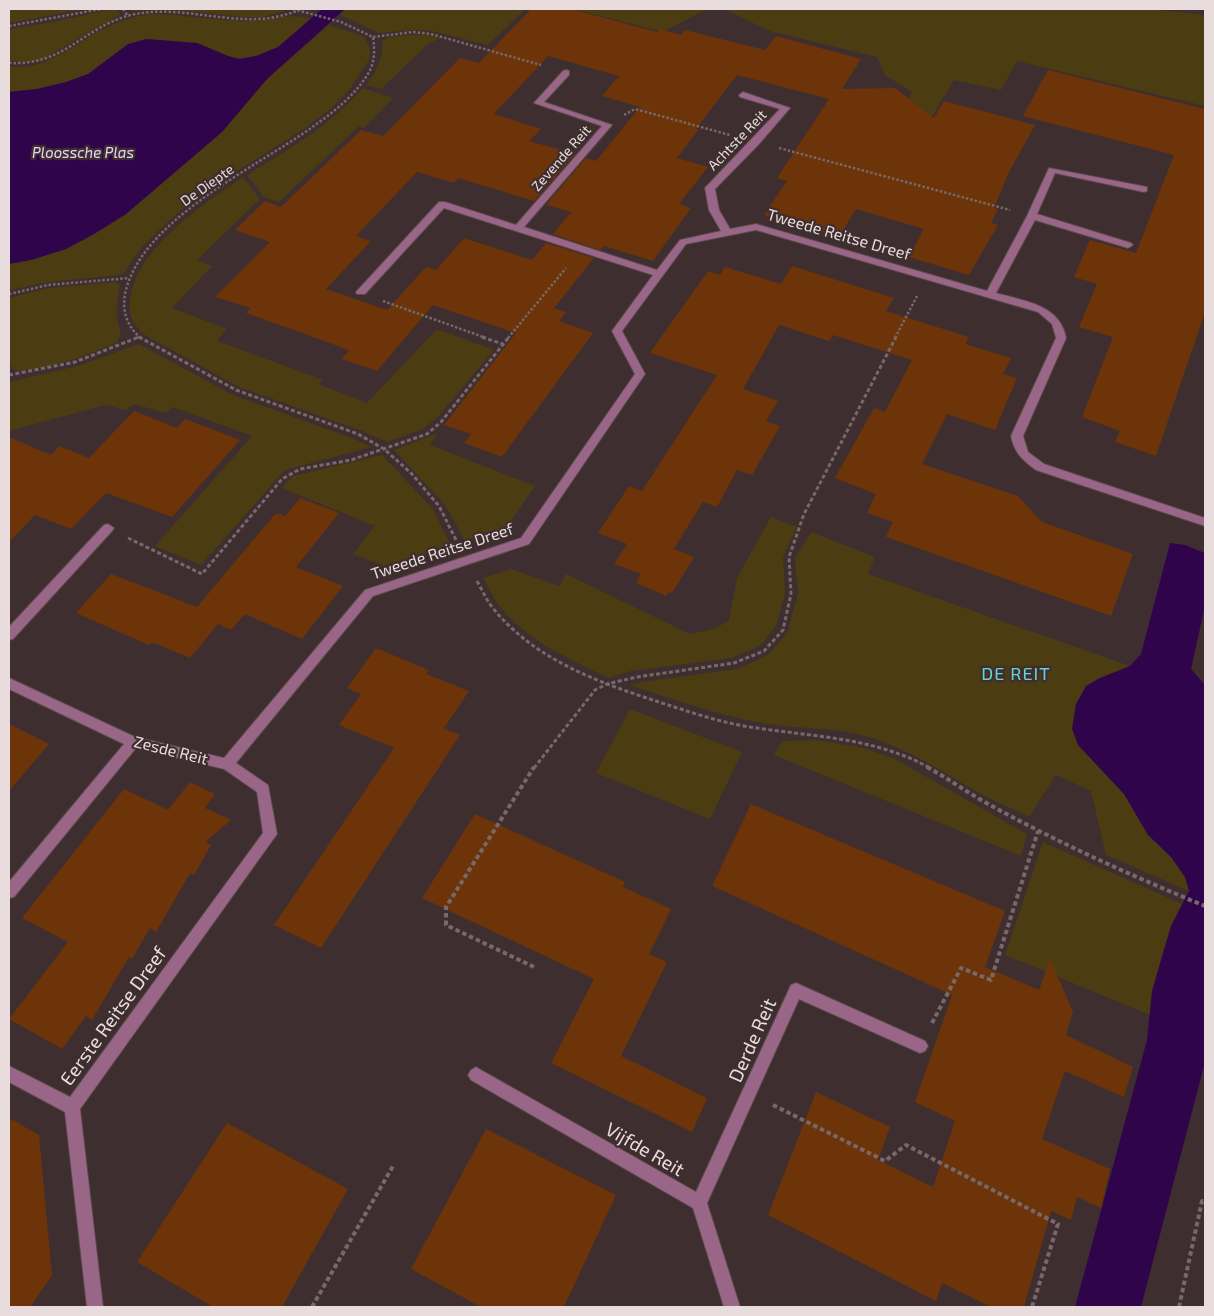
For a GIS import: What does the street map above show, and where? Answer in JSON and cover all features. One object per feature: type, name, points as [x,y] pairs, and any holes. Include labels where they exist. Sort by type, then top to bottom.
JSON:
[{"type":"street","name":"Zevende Reit","points":[[518,228],[608,125],[538,103],[566,73]]},
{"type":"street","name":"Achtste Reit","points":[[727,232],[714,210],[710,188],[756,142],[786,108],[743,95]]},
{"type":"street","points":[[990,294],[1032,216],[1052,170],[1144,189]]},
{"type":"street","points":[[361,292],[442,204],[659,274]]},
{"type":"street","points":[[1032,216],[1128,246]]},
{"type":"street","name":"Tweede Reitse Dreef","points":[[227,764],[369,593],[525,541],[640,374],[617,332],[683,242],[756,227],[1042,310],[1053,318],[1059,326],[1061,338],[1017,436],[1018,446],[1027,459],[1040,467],[1205,522]]},
{"type":"street","points":[[9,635],[108,528]]},
{"type":"street","name":"Zesde Reit","points":[[9,683],[133,742],[227,764],[263,789],[270,834]]},
{"type":"street","points":[[9,892],[133,742]]},
{"type":"street","name":"Eerste Reitse Dreef","points":[[95,1307],[72,1107],[270,834]]},
{"type":"street","name":"Derde Reit","points":[[699,1203],[796,990],[920,1046]]},
{"type":"street","points":[[9,1074],[72,1107]]},
{"type":"street","name":"Vijfde Reit","points":[[476,1076],[699,1203]]},
{"type":"street","points":[[699,1203],[732,1307]]},
{"type":"path","points":[[9,26],[101,9]]},
{"type":"path","points":[[123,9],[128,16]]},
{"type":"path","points":[[293,9],[340,22],[373,37],[413,32],[430,34],[566,73]]},
{"type":"path","points":[[9,63],[31,63],[45,60],[90,34],[128,16],[157,12],[261,19],[299,10]]},
{"type":"path","name":"De Diepte","points":[[139,337],[129,328],[124,318],[124,296],[129,278],[147,250],[178,218],[213,192],[309,131],[336,110],[368,74],[375,60],[376,49],[373,37]]},
{"type":"path","points":[[608,125],[634,109],[1032,216]]},
{"type":"path","points":[[108,528],[202,574],[282,479],[290,473],[300,469],[351,460],[384,449],[426,434],[441,422],[502,344],[582,248]]},
{"type":"path","points":[[534,966],[446,925],[446,907],[538,761],[595,690],[607,684],[637,677],[734,663],[764,651],[783,630],[791,594],[789,557],[804,514],[927,276]]},
{"type":"path","points":[[9,294],[48,285],[129,278]]},
{"type":"path","points":[[361,292],[502,344]]},
{"type":"path","points":[[9,375],[75,362],[139,337],[236,390],[358,434],[384,449],[411,473],[439,506],[493,608],[522,636],[553,660],[607,684],[714,720],[769,730],[861,741],[896,752],[926,766],[975,797],[1038,831],[1162,889],[1205,906]]},
{"type":"path","points":[[920,1046],[961,968],[991,980],[1038,831]]},
{"type":"path","points":[[750,1094],[886,1161],[906,1145],[1058,1224],[1032,1307]]},
{"type":"path","points":[[312,1307],[393,1166]]},
{"type":"path","points":[[1178,1307],[1202,1201],[1205,1201]]},
{"type":"shaded area","points":[[9,9],[84,9],[9,23]]},
{"type":"shaded area","points":[[113,9],[121,14],[43,59],[30,62],[9,61],[9,29]]},
{"type":"shaded area","points":[[128,9],[277,9],[285,11],[262,17],[244,17],[189,11],[132,11]]},
{"type":"shaded area","points":[[345,9],[525,9],[488,45],[432,31],[414,30],[379,33],[340,15]]},
{"type":"shaded area","points":[[574,9],[707,9],[663,32]]},
{"type":"shaded area","points":[[724,9],[1149,9],[1205,15],[1205,106],[1017,61],[1001,90],[954,80],[928,123],[899,117],[912,92],[885,75],[877,57],[770,31]]},
{"type":"shaded area","points":[[156,14],[242,21],[295,16],[311,19],[278,47],[256,56],[239,59],[197,43],[146,39],[88,74],[37,89],[9,92],[9,66],[32,66],[54,58],[116,23],[139,16]]},
{"type":"shaded area","points":[[329,25],[365,37],[370,50],[369,60],[350,89],[331,108],[304,129],[208,189],[174,216],[141,248],[124,273],[49,282],[9,290],[9,264],[31,260],[66,249],[126,214],[222,132],[267,79]]},
{"type":"shaded area","points":[[430,35],[441,38],[428,44],[381,89],[366,85],[373,75],[382,54],[382,41],[389,37]]},
{"type":"shaded area","points":[[363,88],[393,98],[364,128],[359,126],[279,202],[264,197],[247,175],[322,126]]},
{"type":"shaded area","points":[[243,177],[260,199],[197,260],[212,266],[172,308],[227,329],[217,341],[323,380],[318,384],[367,403],[437,329],[494,350],[436,419],[421,430],[387,442],[362,431],[239,387],[145,335],[135,324],[131,317],[130,296],[137,275],[150,255],[187,218]]},
{"type":"shaded area","points":[[116,282],[120,285],[117,314],[120,333],[117,342],[65,362],[34,369],[12,369],[9,358],[9,298],[49,288]]},
{"type":"shaded area","points":[[139,344],[231,394],[371,447],[285,470],[201,565],[155,546],[252,436],[173,407],[166,413],[134,404],[126,410],[105,405],[9,431],[9,382],[78,366]]},
{"type":"shaded area","points":[[438,433],[430,445],[535,486],[507,527],[465,541],[445,505],[394,450]]},
{"type":"shaded area","points":[[382,455],[433,509],[451,546],[384,566],[353,554],[375,526],[282,488],[293,476]]},
{"type":"shaded area","points":[[771,517],[797,527],[783,557],[785,593],[776,626],[760,646],[731,658],[631,671],[609,678],[579,664],[535,639],[509,617],[494,598],[483,578],[511,569],[559,586],[566,574],[690,634],[713,629],[729,621],[737,578]]},
{"type":"shaded area","points":[[811,532],[875,557],[868,574],[1130,666],[1086,686],[1078,745],[1124,794],[1148,835],[1171,857],[1185,877],[1189,891],[1106,855],[1091,791],[1056,775],[1029,817],[981,794],[892,745],[862,735],[750,721],[698,707],[630,685],[737,669],[768,655],[787,633],[798,594],[795,558]]},
{"type":"shaded area","points":[[630,709],[742,752],[710,819],[596,773]]},
{"type":"shaded area","points":[[815,740],[860,747],[895,759],[1027,834],[1021,856],[774,755],[782,741]]},
{"type":"shaded area","points":[[1043,842],[1182,904],[1170,930],[1161,958],[1154,986],[1150,1015],[1005,955]]},
{"type":"water","name":"Ploossche Plas","points":[[322,9],[345,9],[267,79],[222,132],[126,214],[66,249],[31,260],[9,264],[9,92],[37,89],[88,74],[128,44],[146,39],[197,43],[239,59],[256,56],[278,47]]},
{"type":"water","points":[[1170,543],[1185,545],[1205,553],[1205,606],[1191,669],[1205,685],[1205,1062],[1141,1307],[1075,1307],[1147,1040],[1152,991],[1171,926],[1189,891],[1185,877],[1171,857],[1148,835],[1124,794],[1078,745],[1072,729],[1076,704],[1086,686],[1130,666],[1141,654]]},
{"type":"building","points":[[531,9],[571,9],[657,32],[660,29],[681,35],[685,30],[765,50],[776,36],[861,59],[842,89],[895,88],[934,118],[944,101],[1035,125],[1008,174],[994,208],[998,209],[991,223],[998,225],[969,275],[909,257],[924,229],[856,209],[839,237],[764,215],[787,181],[777,178],[829,99],[737,75],[696,129],[699,129],[677,158],[708,167],[679,204],[691,208],[653,261],[604,246],[600,250],[553,234],[571,212],[546,205],[586,158],[596,161],[640,107],[602,96],[619,76],[548,56],[494,114],[541,129],[529,141],[575,154],[534,201],[458,178],[454,183],[417,172],[356,236],[371,241],[326,289],[387,310],[426,267],[436,270],[464,238],[532,260],[546,243],[594,258],[554,308],[566,312],[559,321],[593,333],[502,457],[464,443],[471,434],[444,425],[516,333],[433,305],[377,371],[342,359],[349,350],[246,313],[251,308],[215,297],[270,242],[235,230],[265,201],[281,207],[361,130],[383,136],[460,58],[479,63]]},
{"type":"building","points":[[1048,70],[1205,109],[1205,312],[1156,456],[1115,442],[1120,431],[1082,417],[1113,337],[1079,327],[1097,284],[1074,277],[1090,240],[1136,253],[1174,155],[1023,116]]},
{"type":"building","points":[[792,266],[894,298],[886,311],[969,337],[965,344],[1011,358],[1003,374],[1017,378],[995,430],[947,414],[922,464],[1018,496],[1042,522],[1133,554],[1111,616],[886,537],[893,522],[867,513],[876,494],[835,478],[874,408],[885,412],[912,360],[833,335],[829,341],[779,325],[743,389],[778,401],[766,421],[780,426],[752,475],[737,470],[717,507],[703,502],[674,549],[694,557],[672,593],[669,592],[666,596],[636,583],[641,574],[614,564],[627,544],[598,533],[629,486],[642,491],[717,375],[650,353],[708,271],[720,275],[725,267],[781,284]]},
{"type":"building","points":[[134,411],[177,428],[185,419],[240,440],[172,517],[106,493],[71,529],[35,515],[9,542],[9,437],[51,455],[59,446],[89,458]]},
{"type":"building","points":[[300,498],[339,513],[296,567],[343,586],[302,639],[245,614],[231,630],[218,624],[190,658],[152,642],[149,645],[76,613],[111,574],[197,607],[276,513],[285,516]]},
{"type":"building","points":[[376,648],[429,670],[426,674],[469,691],[444,728],[460,735],[321,948],[274,925],[394,748],[339,725],[361,694],[347,688]]},
{"type":"building","points":[[9,724],[49,744],[9,791]]},
{"type":"building","points":[[190,782],[215,794],[205,808],[231,820],[205,842],[211,845],[194,875],[190,873],[156,932],[150,928],[132,959],[129,957],[92,1020],[86,1016],[62,1049],[9,1019],[68,942],[22,918],[124,789],[168,810]]},
{"type":"building","points":[[751,804],[1005,911],[985,967],[1039,990],[1050,959],[1073,1012],[1066,1035],[1133,1067],[1124,1097],[1065,1071],[1042,1139],[1110,1169],[1101,1208],[1077,1197],[1071,1220],[1051,1211],[1024,1307],[991,1307],[942,1283],[936,1301],[768,1215],[816,1092],[890,1127],[878,1160],[933,1187],[955,1121],[915,1102],[952,995],[712,886]]},
{"type":"building","points":[[475,814],[625,882],[623,887],[671,909],[649,954],[667,962],[621,1056],[707,1098],[692,1132],[551,1063],[594,979],[422,898]]},
{"type":"building","points":[[9,1118],[39,1135],[52,1275],[30,1307],[9,1307]]},
{"type":"building","points":[[227,1123],[348,1189],[282,1307],[213,1307],[137,1262]]},
{"type":"building","points":[[486,1129],[616,1195],[564,1307],[481,1307],[411,1269]]},
{"type":"district","name":"DE REIT","points":[[1016,674]]}]
